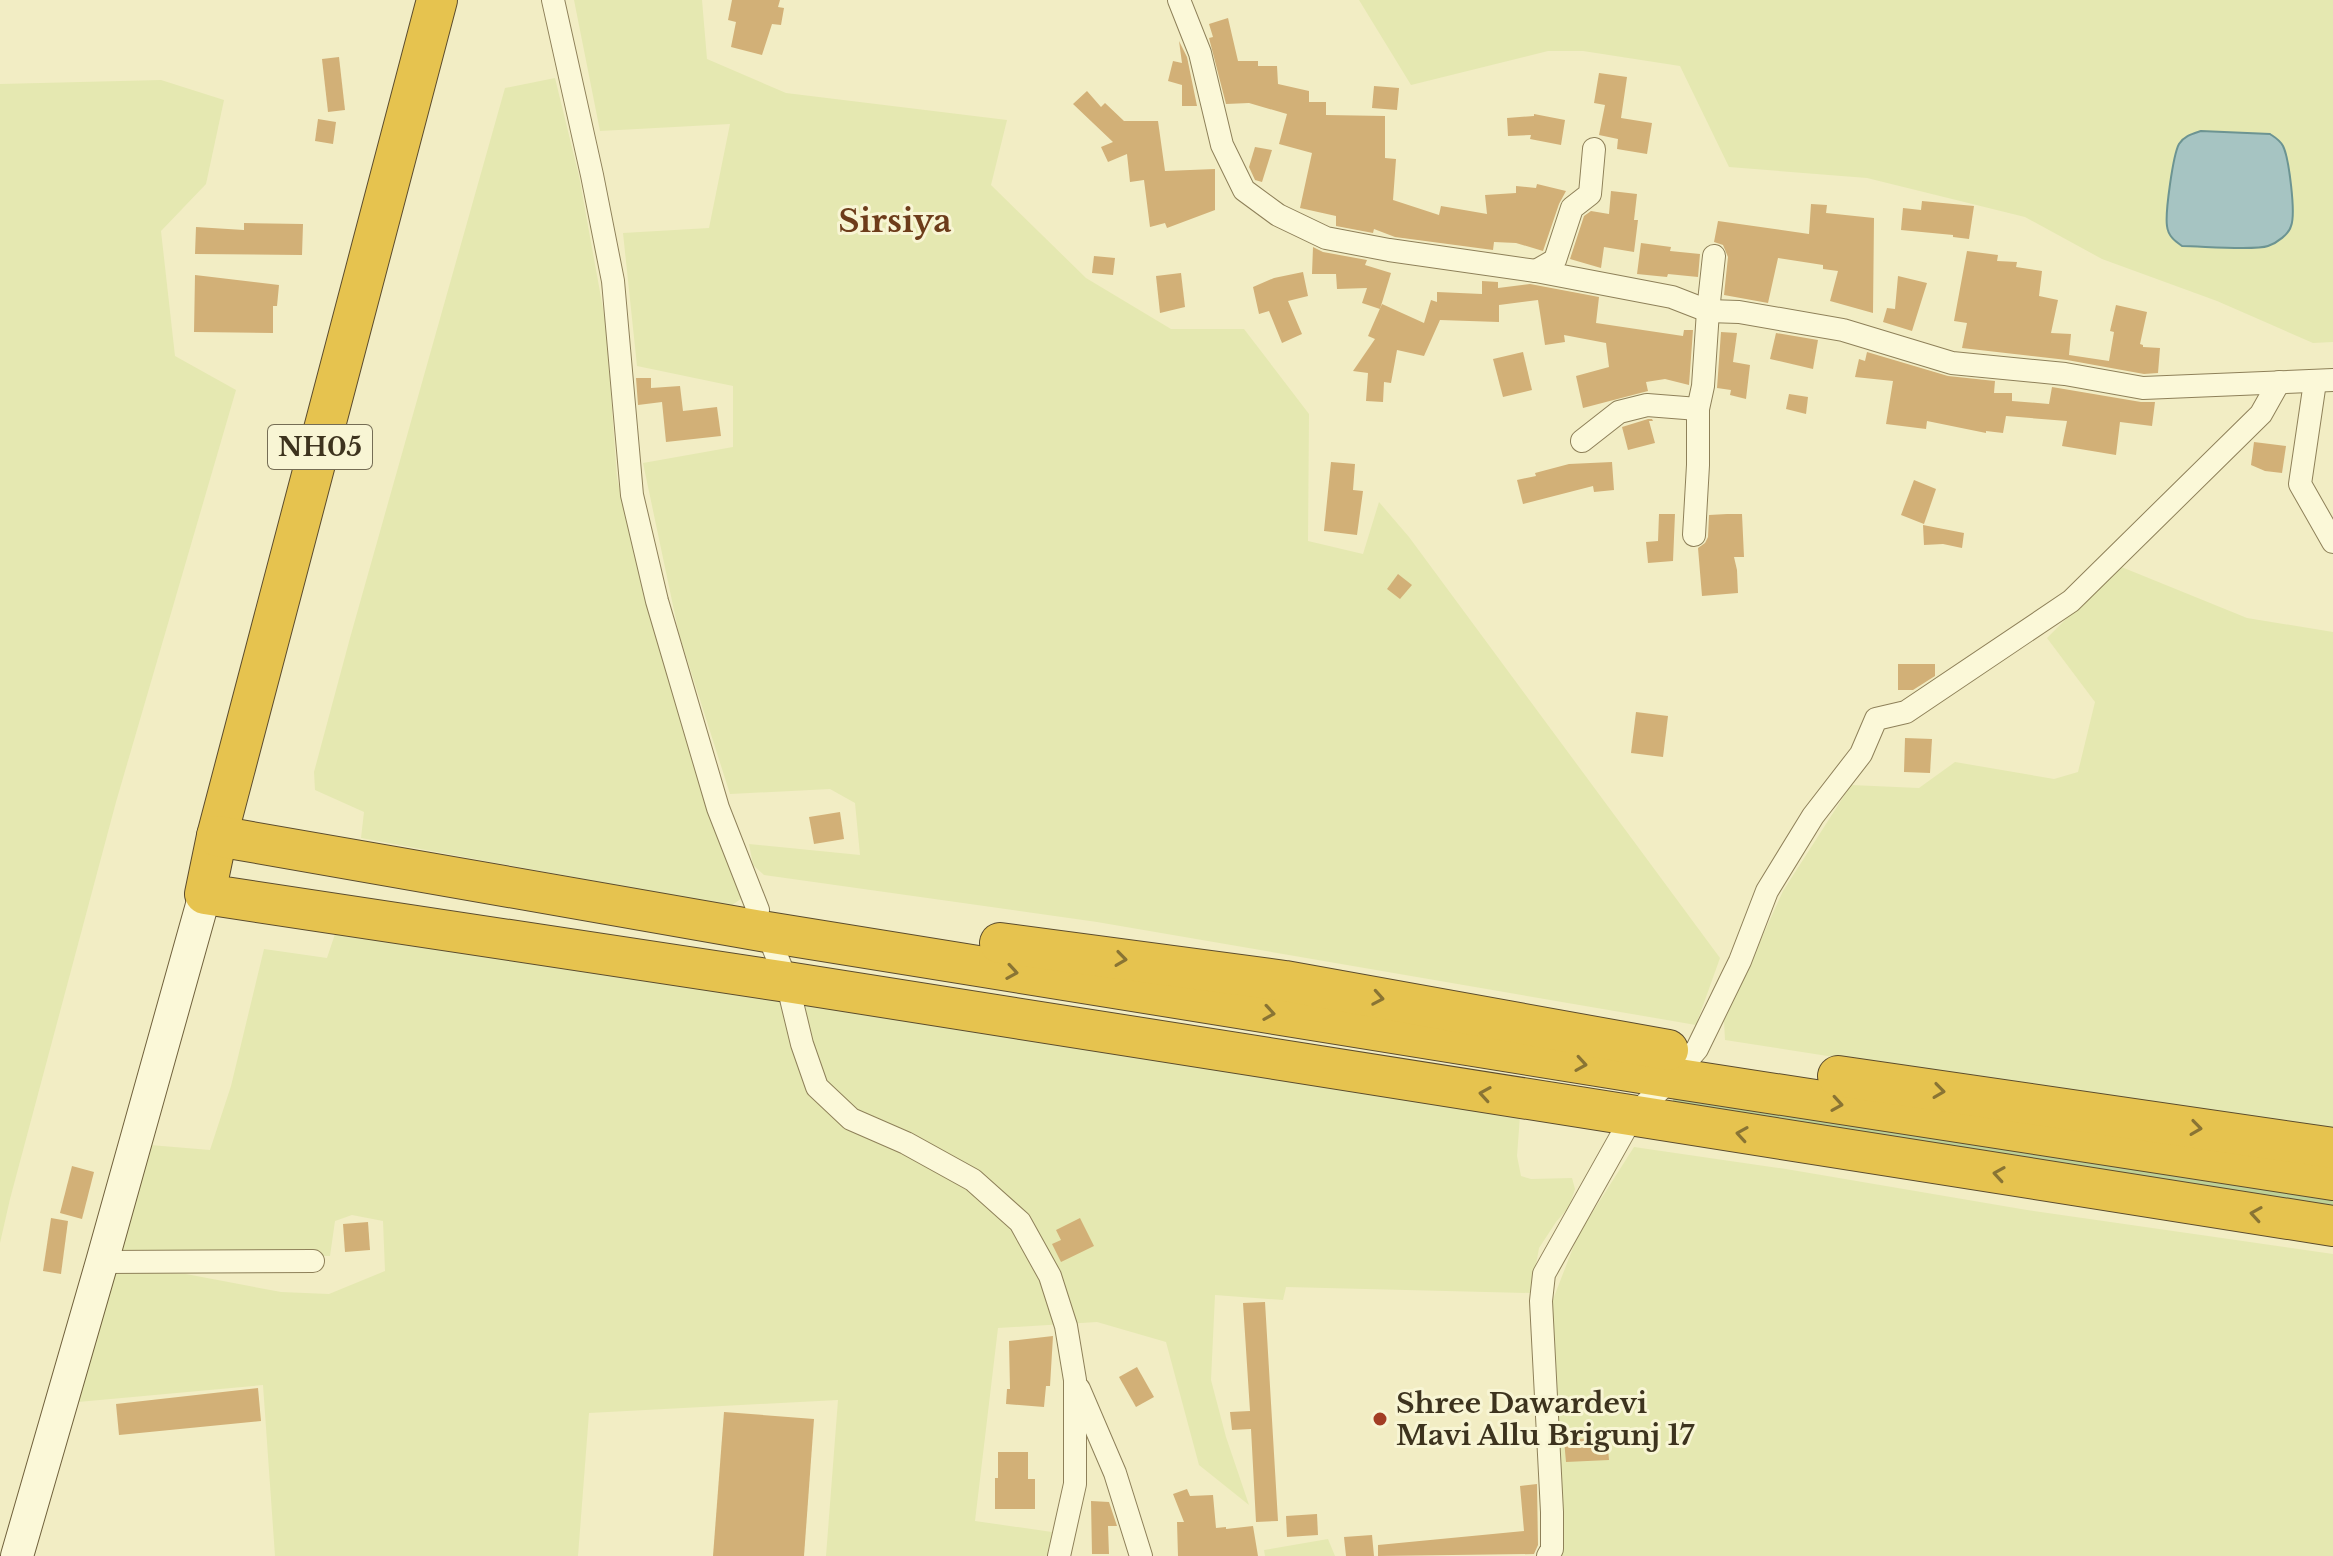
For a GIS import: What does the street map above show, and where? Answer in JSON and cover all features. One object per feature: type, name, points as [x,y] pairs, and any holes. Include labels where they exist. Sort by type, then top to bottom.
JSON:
[{"type":"highway","name":"NH05","points":[[205,894],[217,836],[437,0]]},
{"type":"highway","points":[[217,836],[1682,1067],[2333,1180]]},
{"type":"highway","points":[[205,894],[787,982],[2333,1226]]},
{"type":"highway","points":[[1682,1067],[2333,1148]]},
{"type":"main road","name":"NH05","points":[[17,1556],[205,894]]},
{"type":"street","points":[[553,0],[613,281],[632,495],[657,601],[718,808],[787,982],[802,1044],[817,1087],[851,1119],[906,1143],[973,1180],[1020,1222],[1050,1276],[1066,1326],[1075,1380],[1075,1484],[1059,1556]]},
{"type":"street","points":[[1179,0],[1200,53],[1222,145],[1244,190],[1278,215],[1326,238],[1536,271],[1672,297],[1708,311],[1739,312],[1843,330],[1952,363],[2065,374],[2143,388],[2324,381],[2300,484],[2333,542]]},
{"type":"street","points":[[1536,271],[1555,260],[1572,208],[1590,194],[1594,149]]},
{"type":"street","points":[[1694,535],[1698,409],[1703,386],[1714,256]]},
{"type":"street","points":[[1548,1556],[1552,1549],[1552,1512],[1541,1301],[1544,1274],[1632,1117],[1682,1067],[1740,961],[1767,891],[1813,816],[1861,754],[1876,719],[1906,712],[2071,601],[2261,414],[2279,382]]},
{"type":"street","points":[[1582,441],[1619,412],[1647,405],[1698,409]]},
{"type":"street","points":[[102,1262],[313,1261]]},
{"type":"street","points":[[1075,1380],[1115,1473],[1141,1556]]},
{"type":"green space","points":[[574,0],[702,0],[707,59],[786,93],[1007,120],[991,185],[1086,278],[1171,329],[1244,329],[1309,414],[1308,541],[1363,554],[1379,502],[1409,537],[1720,958],[1696,1025],[1097,922],[764,875],[753,865],[749,844],[860,855],[855,803],[830,789],[730,794],[679,634],[643,463],[733,447],[733,386],[637,366],[623,233],[709,228],[730,124],[600,131]]},
{"type":"green space","points":[[1359,0],[2333,0],[2333,342],[2313,343],[2217,301],[2102,259],[2025,217],[1867,178],[1729,167],[1680,66],[1583,51],[1548,51],[1411,85]]},
{"type":"green space","points":[[555,78],[579,176],[606,325],[617,478],[645,594],[742,898],[731,906],[361,838],[364,812],[315,790],[314,772],[350,638],[505,88]]},
{"type":"green space","points":[[161,80],[224,100],[206,184],[161,231],[175,356],[236,390],[116,802],[0,1243],[0,84]]},
{"type":"green space","points":[[2119,566],[2247,618],[2333,632],[2333,1135],[1725,1040],[1724,1021],[1783,891],[1851,785],[1919,788],[1955,762],[2054,779],[2078,772],[2095,702],[2047,638]]},
{"type":"green space","points":[[336,931],[1520,1116],[1517,1156],[1521,1176],[1531,1179],[1572,1178],[1575,1189],[1569,1207],[1539,1248],[1531,1293],[1286,1287],[1283,1300],[1215,1295],[1211,1380],[1249,1505],[1199,1465],[1166,1342],[1097,1322],[998,1328],[975,1521],[1052,1532],[1048,1556],[826,1556],[838,1400],[589,1413],[578,1556],[275,1556],[263,1385],[78,1402],[116,1272],[186,1274],[281,1292],[329,1294],[385,1271],[383,1221],[352,1215],[335,1221],[330,1256],[120,1255],[150,1145],[210,1150],[231,1086],[264,949],[327,958]]},
{"type":"green space","points":[[1674,1097],[2333,1192],[2333,1212],[1672,1104]]},
{"type":"green space","points":[[1634,1147],[2027,1210],[2333,1254],[2333,1556],[1538,1556],[1557,1555],[1563,1536],[1550,1322],[1552,1302],[1578,1235]]},
{"type":"green space","points":[[1328,1539],[1335,1556],[1265,1556],[1264,1550]]},
{"type":"water","points":[[2201,131],[2270,134],[2282,144],[2293,210],[2290,229],[2279,240],[2268,246],[2251,248],[2182,246],[2170,235],[2167,209],[2177,150],[2183,139]]},
{"type":"building","points":[[732,0],[780,0],[778,7],[784,8],[781,25],[772,24],[762,55],[731,47],[736,22],[728,20]]},
{"type":"building","points":[[1228,18],[1238,61],[1258,61],[1258,66],[1277,66],[1278,84],[1309,91],[1309,102],[1326,102],[1326,115],[1385,116],[1385,158],[1396,159],[1393,200],[1439,215],[1441,206],[1487,214],[1485,195],[1516,193],[1516,186],[1536,188],[1537,184],[1566,191],[1543,251],[1516,243],[1494,242],[1493,250],[1395,237],[1374,229],[1373,233],[1336,226],[1336,216],[1300,208],[1312,153],[1279,144],[1287,114],[1249,103],[1226,104],[1209,38],[1213,37],[1209,24]]},
{"type":"building","points":[[1179,41],[1187,57],[1197,106],[1182,106],[1182,85],[1168,81],[1173,61],[1182,63]]},
{"type":"building","points":[[339,57],[345,110],[328,112],[322,59]]},
{"type":"building","points":[[1599,73],[1627,77],[1621,118],[1652,123],[1647,154],[1617,149],[1618,139],[1599,135],[1605,105],[1594,103]]},
{"type":"building","points":[[1374,86],[1399,88],[1397,110],[1372,108]]},
{"type":"building","points":[[1087,91],[1101,107],[1105,103],[1124,121],[1158,121],[1165,171],[1215,169],[1215,210],[1167,228],[1165,223],[1150,227],[1144,180],[1130,182],[1127,154],[1108,162],[1101,147],[1113,142],[1073,104]]},
{"type":"building","points":[[1534,114],[1565,120],[1561,145],[1530,139],[1531,135],[1508,136],[1507,118]]},
{"type":"building","points":[[318,119],[336,122],[333,144],[315,141]]},
{"type":"building","points":[[1255,147],[1272,150],[1262,182],[1255,180],[1249,167]]},
{"type":"building","points":[[1611,191],[1637,194],[1634,252],[1604,247],[1601,268],[1570,259],[1584,216],[1591,211],[1609,214]]},
{"type":"building","points":[[1922,201],[1974,206],[1969,239],[1901,230],[1903,208],[1921,210]]},
{"type":"building","points":[[1811,204],[1827,205],[1826,213],[1874,218],[1873,313],[1830,301],[1838,271],[1823,269],[1823,265],[1778,258],[1768,303],[1724,295],[1728,257],[1723,245],[1714,242],[1718,221],[1809,234]]},
{"type":"building","points":[[244,223],[303,224],[302,255],[195,254],[196,227],[244,230]]},
{"type":"building","points":[[1641,243],[1671,247],[1670,251],[1700,254],[1698,277],[1637,274]]},
{"type":"building","points":[[1313,247],[1323,252],[1367,260],[1365,265],[1391,273],[1380,309],[1362,303],[1367,288],[1337,289],[1336,274],[1312,274]]},
{"type":"building","points":[[1967,251],[1998,255],[1997,261],[2017,262],[2016,267],[2042,271],[2039,296],[2058,300],[2051,333],[2071,334],[2069,355],[2109,361],[2114,332],[2110,331],[2116,305],[2147,312],[2140,344],[2160,348],[2158,373],[2144,374],[2067,360],[1962,348],[1967,323],[1954,321]]},
{"type":"building","points":[[1094,256],[1115,258],[1113,275],[1092,273]]},
{"type":"building","points":[[1303,272],[1308,296],[1288,301],[1302,334],[1282,343],[1269,311],[1259,314],[1253,287],[1274,278]]},
{"type":"building","points":[[1181,273],[1185,307],[1160,313],[1156,276]]},
{"type":"building","points":[[195,275],[279,285],[277,306],[273,306],[273,333],[194,332]]},
{"type":"building","points":[[1898,276],[1927,283],[1912,331],[1883,322],[1887,308],[1895,309]]},
{"type":"building","points":[[1482,281],[1498,282],[1498,288],[1530,284],[1599,297],[1596,323],[1683,336],[1684,330],[1693,330],[1689,385],[1665,379],[1646,382],[1648,391],[1583,408],[1576,376],[1609,367],[1606,343],[1564,335],[1565,342],[1545,345],[1538,300],[1499,305],[1499,322],[1440,320],[1424,356],[1397,350],[1391,383],[1384,382],[1383,402],[1366,401],[1368,373],[1353,371],[1375,339],[1368,336],[1382,304],[1424,323],[1431,300],[1437,302],[1437,292],[1482,294]]},
{"type":"building","points":[[1721,332],[1737,333],[1733,362],[1750,365],[1746,399],[1730,395],[1731,390],[1717,388]]},
{"type":"building","points":[[1776,333],[1818,340],[1813,369],[1770,359]]},
{"type":"building","points":[[1523,352],[1532,390],[1503,397],[1493,359]]},
{"type":"building","points":[[1867,352],[1948,376],[1995,381],[1994,393],[2012,393],[2012,401],[2049,404],[2052,387],[2155,402],[2152,426],[2120,422],[2116,455],[2062,446],[2067,421],[2006,416],[2003,433],[1986,433],[1927,421],[1926,429],[1886,424],[1893,381],[1855,377],[1859,359],[1865,361]]},
{"type":"building","points":[[636,378],[651,378],[651,388],[680,386],[683,411],[717,407],[721,436],[666,442],[662,402],[638,405]]},
{"type":"building","points":[[1789,394],[1808,397],[1806,414],[1786,409]]},
{"type":"building","points":[[1648,419],[1653,421],[1649,421],[1655,443],[1628,450],[1622,427]]},
{"type":"building","points":[[2254,442],[2286,446],[2282,473],[2251,465]]},
{"type":"building","points":[[1331,462],[1355,464],[1353,490],[1363,491],[1357,535],[1324,531]]},
{"type":"building","points":[[1612,462],[1614,490],[1594,492],[1593,486],[1523,504],[1517,480],[1569,464]]},
{"type":"building","points":[[1914,480],[1936,489],[1924,524],[1901,515]]},
{"type":"building","points":[[1659,514],[1675,514],[1673,561],[1648,563],[1646,542],[1658,541]]},
{"type":"building","points":[[1742,514],[1744,557],[1734,557],[1738,593],[1702,596],[1698,548],[1708,537],[1709,515]]},
{"type":"building","points":[[1923,525],[1964,533],[1962,548],[1943,544],[1924,545]]},
{"type":"building","points":[[1398,574],[1412,585],[1400,599],[1387,589]]},
{"type":"building","points":[[1898,664],[1935,664],[1935,676],[1913,690],[1898,690]]},
{"type":"building","points":[[1636,712],[1668,716],[1663,757],[1631,753]]},
{"type":"building","points":[[1905,738],[1932,739],[1930,773],[1904,772]]},
{"type":"building","points":[[840,812],[844,839],[814,844],[809,817]]},
{"type":"building","points":[[72,1166],[94,1172],[82,1219],[60,1213]]},
{"type":"building","points":[[51,1218],[68,1221],[61,1274],[43,1271]]},
{"type":"building","points":[[1080,1218],[1094,1246],[1061,1262],[1052,1244],[1061,1240],[1056,1230]]},
{"type":"building","points":[[368,1222],[370,1250],[345,1252],[343,1224]]},
{"type":"building","points":[[1265,1302],[1278,1521],[1256,1522],[1251,1429],[1232,1430],[1230,1412],[1250,1411],[1243,1303]]},
{"type":"building","points":[[1053,1336],[1050,1386],[1046,1386],[1044,1407],[1006,1404],[1007,1389],[1010,1389],[1009,1341]]},
{"type":"building","points":[[1137,1367],[1154,1397],[1136,1407],[1119,1377]]},
{"type":"building","points":[[258,1388],[261,1421],[119,1435],[116,1404]]},
{"type":"building","points":[[724,1412],[814,1419],[804,1556],[713,1556]]},
{"type":"building","points":[[1607,1437],[1609,1460],[1566,1462],[1564,1440]]},
{"type":"building","points":[[998,1452],[1028,1452],[1028,1479],[1035,1479],[1035,1509],[995,1509]]},
{"type":"building","points":[[1537,1484],[1538,1545],[1534,1554],[1378,1556],[1378,1545],[1524,1531],[1520,1486]]},
{"type":"building","points":[[1187,1489],[1190,1496],[1213,1495],[1216,1528],[1253,1526],[1258,1556],[1178,1556],[1177,1522],[1184,1522],[1173,1494]]},
{"type":"building","points":[[1091,1501],[1109,1502],[1117,1526],[1108,1526],[1109,1554],[1092,1554]]},
{"type":"building","points":[[1317,1514],[1318,1535],[1287,1537],[1286,1516]]},
{"type":"building","points":[[1372,1535],[1374,1556],[1346,1556],[1344,1537]]},
{"type":"place","name":"Shree Dawardevi Mavi Allu Brigunj 17","points":[[1380,1419]]},
{"type":"district","name":"Sirsiya","points":[[895,221]]}]
